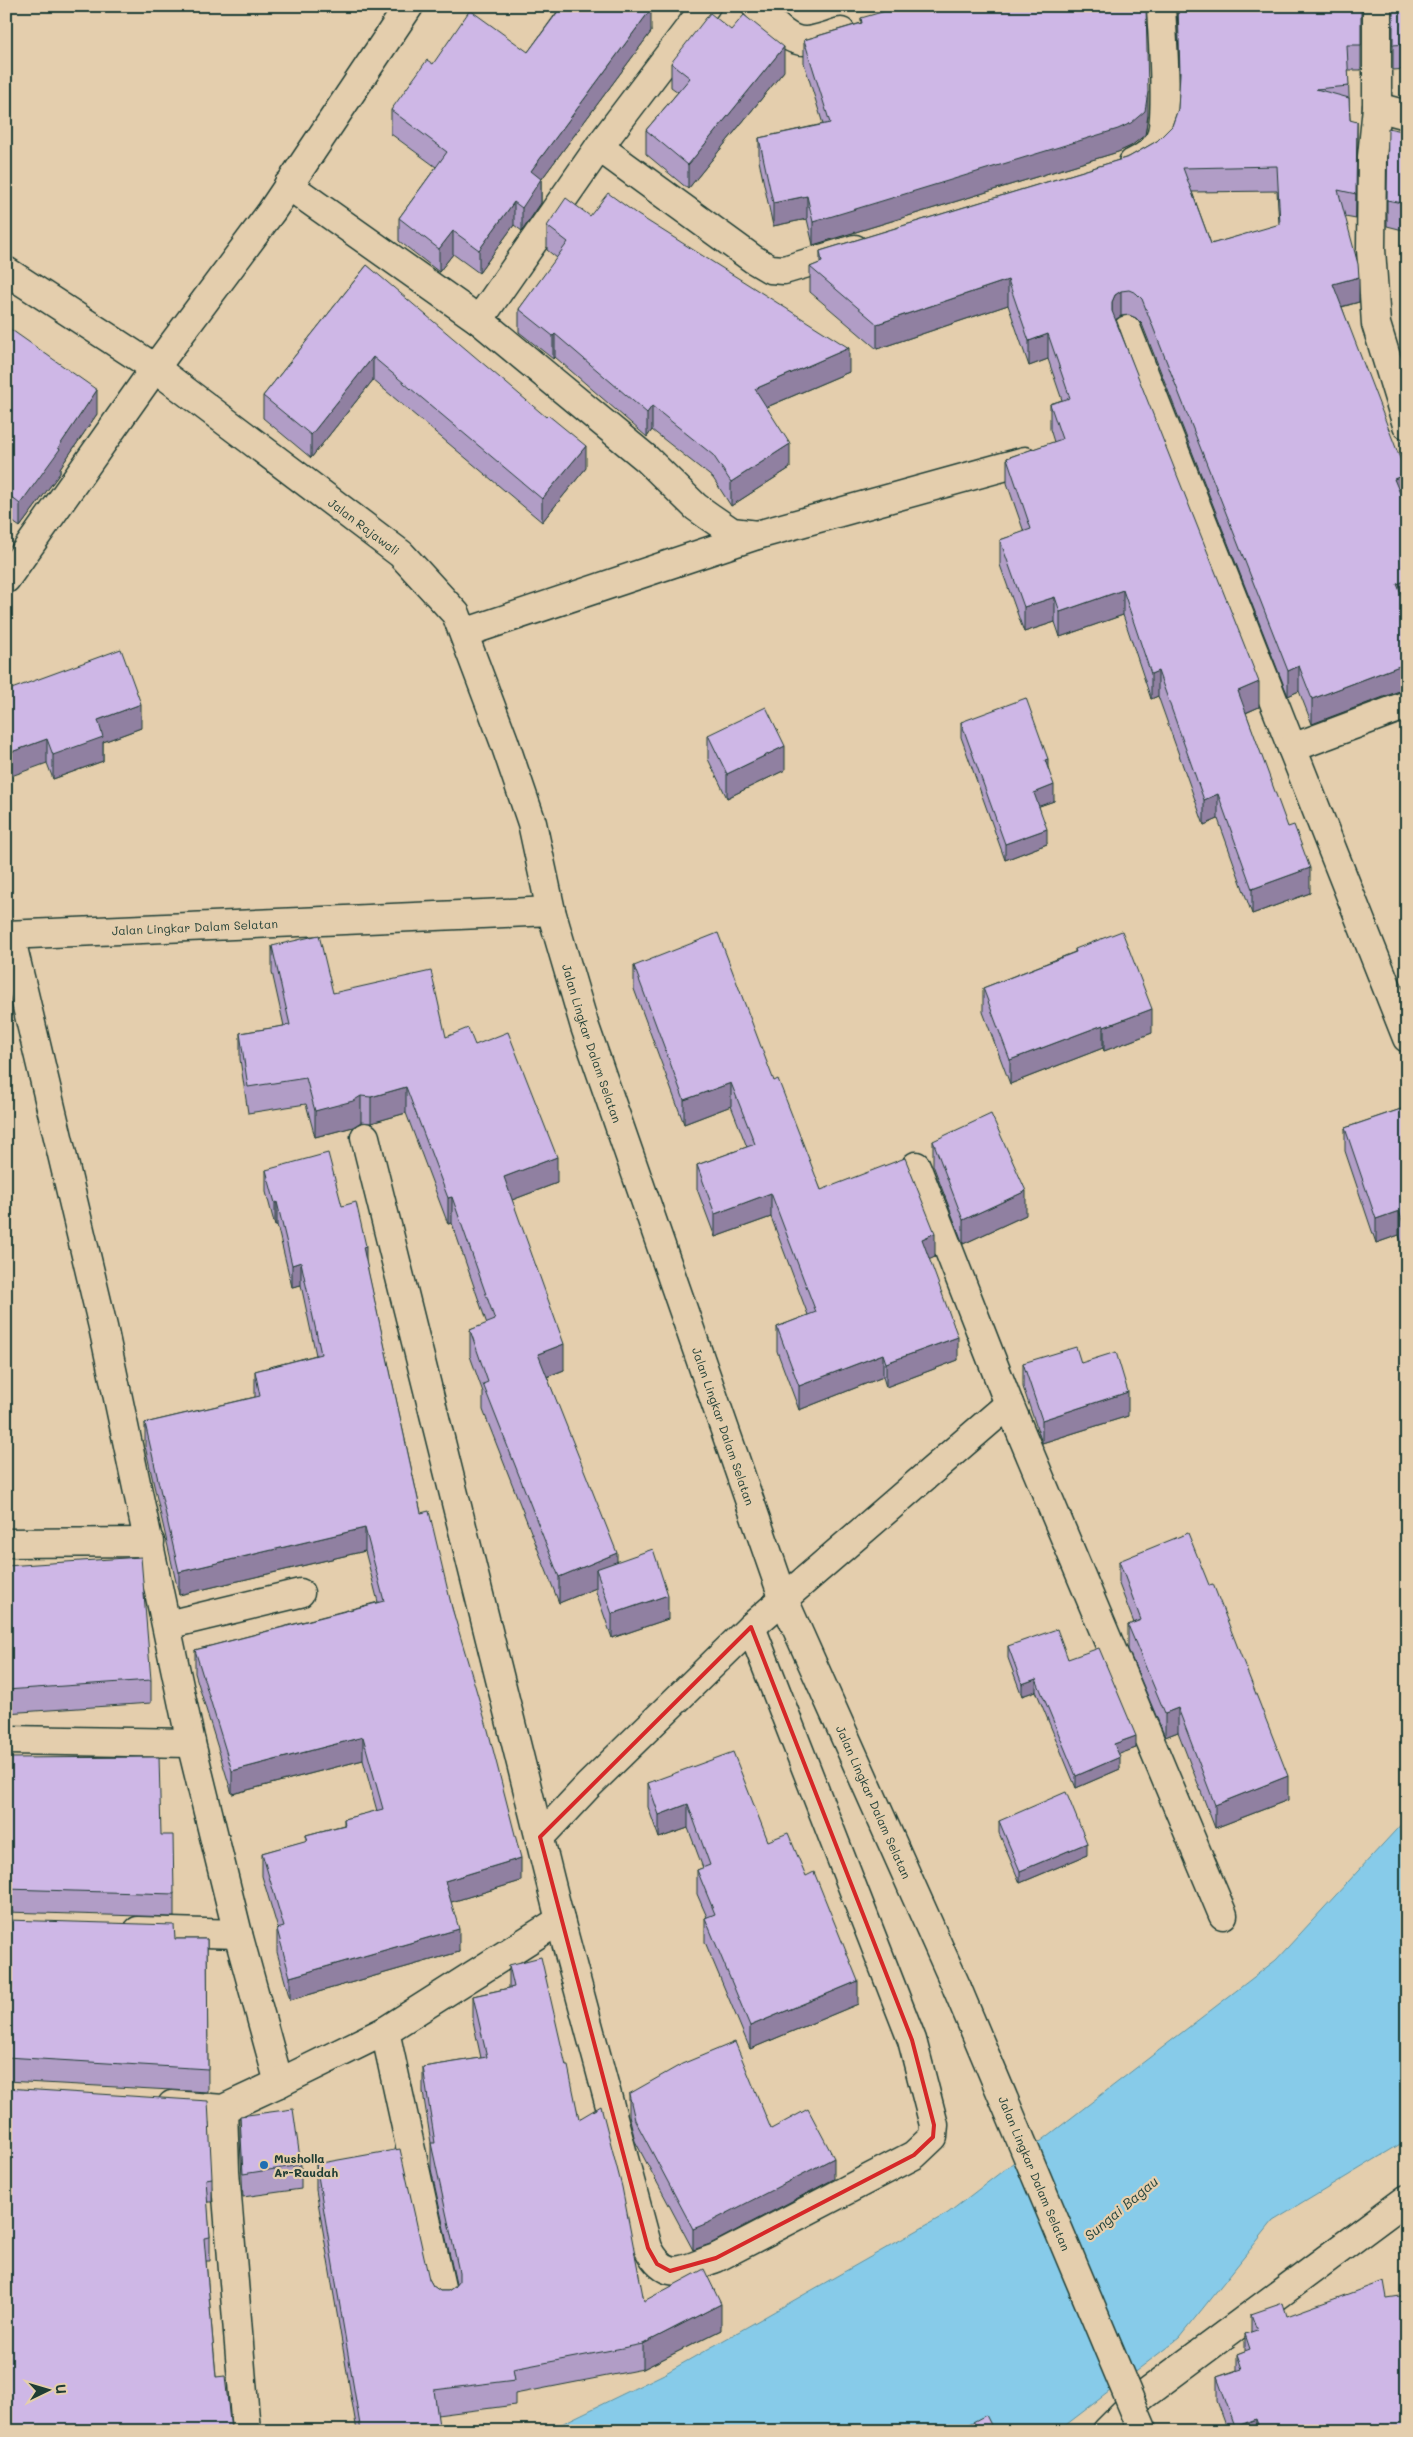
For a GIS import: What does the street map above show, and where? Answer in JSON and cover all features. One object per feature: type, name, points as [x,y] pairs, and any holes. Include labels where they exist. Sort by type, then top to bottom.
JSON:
[{"type":"street","points":[[6,579],[14,550],[155,368],[271,212],[409,6]]},
{"type":"street","points":[[479,320],[599,147],[706,6]]},
{"type":"street","points":[[756,6],[777,27],[793,38],[805,42],[862,26]]},
{"type":"street","points":[[1106,172],[1140,159],[1158,143],[1162,134],[1164,121],[1161,6]]},
{"type":"street","points":[[1377,6],[1377,107],[1372,156],[1371,249],[1376,324],[1407,425]]},
{"type":"street","points":[[1377,107],[1407,115]]},
{"type":"street","points":[[599,147],[753,259],[770,269],[784,270],[882,241]]},
{"type":"street","points":[[288,186],[479,320],[647,459],[696,506],[732,532],[757,535]]},
{"type":"street","name":"Jalan Rajawali","points":[[6,271],[155,368],[401,554],[456,614],[504,741],[532,823],[551,911]]},
{"type":"street","points":[[1127,330],[1407,1038]]},
{"type":"street","points":[[464,633],[757,535],[1025,461]]},
{"type":"street","points":[[1292,748],[1407,704]]},
{"type":"street","name":"Jalan Lingkar Dalam Selatan","points":[[8,935],[551,911],[585,1027],[784,1600],[957,1988],[1142,2431]]},
{"type":"street","points":[[8,935],[103,1327],[192,1743],[238,1934],[279,2083]]},
{"type":"street","points":[[365,1137],[560,1920],[648,2248],[657,2264],[670,2271],[685,2269],[716,2258],[914,2155],[933,2137],[934,2125],[912,2040],[751,1627]]},
{"type":"street","points":[[916,1166],[1009,1404],[1223,1915]]},
{"type":"street","points":[[540,1837],[588,1786],[751,1627],[1009,1404]]},
{"type":"street","points":[[6,1543],[150,1542]]},
{"type":"street","points":[[167,1625],[300,1594]]},
{"type":"street","points":[[6,1740],[192,1743]]},
{"type":"street","points":[[151,2104],[223,2109],[385,2031],[560,1920]]},
{"type":"street","points":[[113,1931],[238,1934]]},
{"type":"street","points":[[385,2031],[444,2301]]},
{"type":"street","points":[[223,2109],[225,2171],[246,2431]]},
{"type":"street","points":[[1107,2431],[1141,2397],[1407,2199]]},
{"type":"highlighted area","points":[[751,1627],[912,2040],[934,2125],[933,2137],[914,2155],[716,2258],[670,2271],[657,2264],[648,2248],[540,1837]]},
{"type":"water","name":"Sungai Bagau","points":[[1407,1818],[1407,2140],[1273,2221],[1179,2338],[1058,2431],[547,2431],[664,2374],[948,2213],[1276,1960]]},
{"type":"building","points":[[562,6],[647,6],[651,9],[531,171],[541,179],[522,208],[514,202],[479,250],[453,231],[439,249],[399,218],[447,152],[391,110],[427,60],[433,64],[470,10],[528,52]]},
{"type":"building","points":[[903,6],[1146,6],[1148,92],[1145,111],[1131,123],[1118,129],[813,222],[807,196],[773,203],[759,138],[830,123],[804,40],[862,23],[861,18]]},
{"type":"building","points":[[1178,6],[1361,6],[1361,45],[1347,45],[1349,86],[1316,89],[1349,98],[1350,120],[1357,122],[1356,194],[1338,190],[1358,264],[1359,277],[1333,284],[1406,474],[1394,479],[1407,510],[1407,580],[1397,584],[1407,609],[1407,665],[1402,665],[1312,699],[1299,666],[1288,671],[1142,299],[1136,293],[1129,290],[1121,291],[1115,295],[1112,302],[1112,311],[1259,682],[1238,691],[1288,827],[1294,825],[1310,868],[1252,889],[1218,794],[1204,800],[1158,671],[1151,674],[1123,590],[1060,612],[1055,597],[1024,607],[1000,540],[1031,529],[1007,458],[1062,439],[1050,404],[1070,398],[1048,334],[1029,341],[1008,280],[877,324],[810,267],[822,262],[820,251],[1129,157],[1157,141],[1172,126],[1178,109],[1180,73]],"holes":[[[1277,166],[1280,224],[1211,244],[1183,168]]]},
{"type":"building","points":[[1393,6],[1407,6],[1407,44],[1393,45]]},
{"type":"building","points":[[710,13],[731,30],[744,15],[784,47],[688,165],[646,130],[690,78],[671,63]]},
{"type":"building","points":[[1388,128],[1407,132],[1407,204],[1387,200]]},
{"type":"building","points":[[608,193],[638,215],[849,348],[755,389],[790,444],[731,482],[713,455],[652,406],[647,413],[555,334],[553,336],[519,309],[568,242],[547,226],[566,198],[590,216]]},
{"type":"building","points":[[367,265],[546,417],[548,415],[586,446],[542,499],[373,357],[311,435],[263,396]]},
{"type":"building","points":[[6,326],[97,390],[58,448],[60,449],[20,504],[6,493]]},
{"type":"building","points":[[121,649],[141,704],[98,720],[103,737],[53,755],[47,739],[6,754],[6,691]]},
{"type":"building","points":[[1026,698],[1048,759],[1045,760],[1054,785],[1034,793],[1047,829],[1005,844],[961,722]]},
{"type":"building","points":[[766,707],[785,746],[727,774],[708,735]]},
{"type":"building","points":[[1122,931],[1152,1009],[1104,1027],[1103,1025],[1010,1060],[983,988],[1076,952],[1075,949]]},
{"type":"building","points":[[718,933],[774,1081],[778,1079],[821,1190],[905,1158],[935,1233],[922,1239],[958,1337],[886,1363],[883,1354],[799,1386],[777,1327],[816,1312],[771,1193],[715,1214],[697,1165],[755,1144],[731,1083],[684,1100],[634,966]]},
{"type":"building","points":[[319,935],[333,993],[431,971],[446,1037],[468,1028],[475,1045],[508,1032],[557,1157],[504,1177],[564,1344],[538,1354],[617,1553],[559,1577],[483,1384],[488,1382],[470,1330],[495,1320],[452,1197],[448,1198],[406,1087],[371,1097],[361,1096],[353,1101],[315,1111],[306,1078],[248,1087],[240,1033],[290,1025],[272,946]]},
{"type":"building","points":[[1407,1107],[1407,1235],[1399,1211],[1376,1219],[1345,1128]]},
{"type":"building","points":[[991,1114],[1026,1191],[963,1220],[933,1141]]},
{"type":"building","points":[[328,1153],[342,1206],[356,1202],[366,1246],[363,1247],[421,1513],[429,1511],[452,1608],[488,1730],[521,1858],[445,1881],[459,1929],[290,1977],[277,1929],[284,1927],[262,1853],[308,1840],[306,1835],[345,1825],[344,1819],[383,1809],[363,1737],[232,1771],[195,1650],[384,1601],[365,1528],[179,1572],[145,1423],[260,1396],[255,1371],[321,1354],[301,1262],[292,1265],[277,1202],[275,1203],[266,1170]]},
{"type":"building","points":[[1076,1347],[1081,1363],[1116,1352],[1128,1392],[1042,1420],[1023,1363]]},
{"type":"building","points":[[1188,1533],[1209,1585],[1213,1584],[1288,1776],[1215,1805],[1178,1708],[1165,1713],[1128,1625],[1141,1620],[1119,1561]]},
{"type":"building","points":[[653,1549],[668,1595],[612,1614],[596,1569]]},
{"type":"building","points":[[141,1557],[151,1680],[6,1690],[6,1566]]},
{"type":"building","points":[[1057,1629],[1068,1659],[1099,1648],[1136,1736],[1114,1744],[1120,1757],[1076,1776],[1036,1679],[1022,1684],[1008,1646]]},
{"type":"building","points":[[733,1752],[768,1841],[788,1833],[806,1876],[814,1872],[858,1981],[750,2026],[705,1918],[715,1914],[697,1870],[710,1865],[688,1804],[659,1815],[648,1783]]},
{"type":"building","points":[[159,1757],[161,1835],[173,1835],[174,1894],[6,1889],[6,1758]]},
{"type":"building","points":[[1066,1792],[1087,1843],[1020,1871],[999,1821]]},
{"type":"building","points":[[6,1920],[174,1925],[175,1939],[207,1939],[208,2069],[6,2057]]},
{"type":"building","points":[[541,1957],[579,2119],[601,2106],[622,2187],[644,2301],[704,2269],[721,2304],[643,2344],[513,2369],[515,2380],[434,2390],[439,2426],[409,2431],[361,2431],[316,2164],[400,2149],[429,2279],[433,2286],[440,2291],[448,2291],[454,2287],[459,2281],[459,2272],[431,2143],[435,2143],[423,2067],[487,2057],[473,1996],[514,1987],[509,1965]]},
{"type":"building","points":[[735,2042],[771,2129],[808,2109],[834,2158],[693,2229],[635,2120],[629,2094],[682,2064]]},
{"type":"building","points":[[6,2088],[208,2101],[212,2178],[206,2179],[210,2237],[204,2238],[216,2377],[225,2376],[231,2431],[6,2431]]},
{"type":"building","points":[[293,2109],[301,2165],[243,2174],[240,2116]]},
{"type":"building","points":[[1384,2281],[1387,2298],[1407,2295],[1407,2431],[1260,2431],[1256,2419],[1235,2427],[1217,2377],[1242,2369],[1237,2354],[1250,2349],[1245,2334],[1257,2330],[1251,2314],[1283,2303],[1287,2316]]},
{"type":"building","points":[[986,2415],[994,2431],[956,2431]]},
{"type":"place","name":"Musholla Ar-Raudah","points":[[264,2165]]}]
